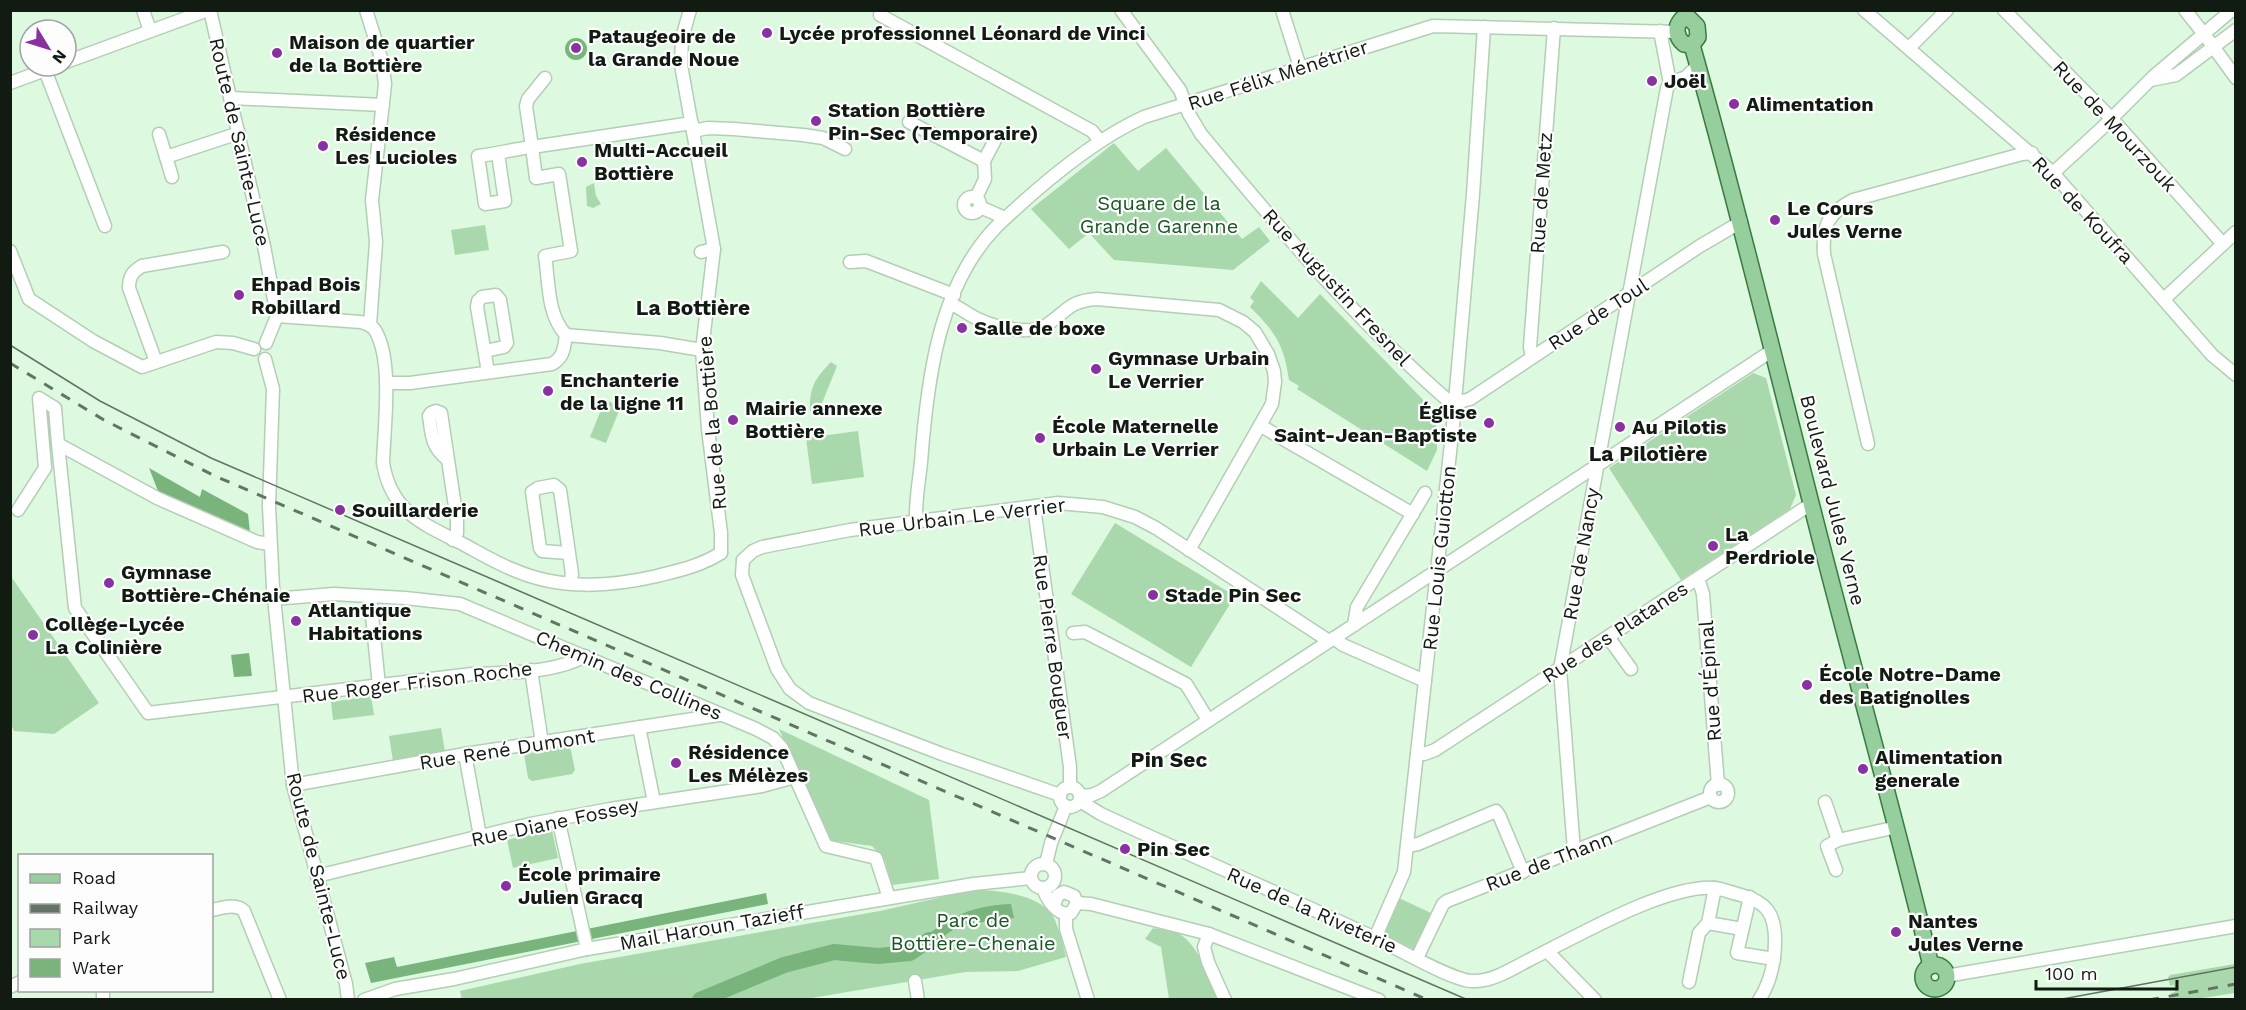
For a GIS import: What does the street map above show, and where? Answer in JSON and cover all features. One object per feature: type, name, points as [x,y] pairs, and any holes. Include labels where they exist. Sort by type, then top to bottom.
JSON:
[{"type":"main road","name":"Boulevard Jules Verne","points":[[1684,19],[1697,26],[1699,33],[1692,45],[1697,66],[1741,222],[1811,504],[1897,826],[1931,966],[1925,970],[1923,977],[1925,984],[1939,990]]},
{"type":"main road","points":[[1931,966],[1941,967],[1939,990]]},
{"type":"street","points":[[143,10],[150,31]]},
{"type":"street","points":[[78,58],[209,10]]},
{"type":"street","name":"Route de Sainte-Luce","points":[[209,10],[239,133],[277,316]]},
{"type":"street","points":[[366,10],[384,71],[383,105],[372,200],[376,242],[373,310],[370,325]]},
{"type":"street","name":"Rue de la Bottière","points":[[690,10],[682,38],[681,65],[692,127],[707,251],[702,350],[708,429],[721,533],[721,553]]},
{"type":"street","name":"Rue Augustin Fresnel","points":[[1121,10],[1180,90],[1189,114],[1201,134],[1308,262],[1429,384],[1451,403],[1455,403]]},
{"type":"street","points":[[1282,10],[1300,67]]},
{"type":"street","name":"Rue de Koufra","points":[[1864,10],[2053,173],[2212,355],[2235,375]]},
{"type":"street","points":[[1909,48],[1947,10]]},
{"type":"street","name":"Rue de Mourzouk","points":[[2004,10],[2112,118],[2223,244]]},
{"type":"street","points":[[2185,10],[2235,78]]},
{"type":"street","points":[[2053,173],[2154,77],[2232,10]]},
{"type":"street","points":[[880,15],[1092,131],[1100,141]]},
{"type":"street","name":"Rue Félix Ménétrier","points":[[915,522],[927,395],[937,346],[963,274],[975,252],[1005,218],[1100,141],[1123,126],[1144,117],[1433,26],[1660,31],[1684,19]]},
{"type":"street","name":"Rue Louis Guiotton","points":[[1375,938],[1404,872],[1455,403],[1473,194],[1484,27]]},
{"type":"street","name":"Rue de Metz","points":[[1532,357],[1530,347],[1554,28]]},
{"type":"street","points":[[2154,77],[2176,75],[2235,30]]},
{"type":"street","name":"Rue de Nancy","points":[[1574,852],[1560,669],[1666,88],[1670,83],[1660,31]]},
{"type":"street","points":[[1670,83],[1686,77],[1697,66]]},
{"type":"street","points":[[53,78],[105,226]]},
{"type":"street","points":[[545,78],[528,99],[526,106],[536,178],[559,174],[571,251],[545,256],[553,315],[558,327],[566,335],[660,343],[702,350]]},
{"type":"street","points":[[231,98],[383,105]]},
{"type":"street","points":[[909,122],[984,161]]},
{"type":"street","points":[[498,154],[503,150],[692,127],[803,135],[823,138],[845,149]]},
{"type":"street","points":[[166,157],[239,133]]},
{"type":"street","points":[[159,134],[172,177]]},
{"type":"street","points":[[995,140],[984,161],[985,179],[978,202],[1005,218]]},
{"type":"street","points":[[1868,444],[1824,254],[1823,240],[1831,216],[1839,207],[1853,200],[2032,153]]},
{"type":"street","name":"Rue de Toul","points":[[1455,403],[1470,399],[1700,246],[1741,222]]},
{"type":"street","points":[[2164,299],[2235,232]]},
{"type":"street","points":[[156,362],[129,288],[129,279],[134,271],[142,266],[223,252]]},
{"type":"street","points":[[11,253],[29,299],[93,341],[142,367],[216,342],[233,343],[254,349]]},
{"type":"street","points":[[850,262],[866,261],[953,299],[979,320],[1020,330],[1037,330],[1046,326],[1074,302],[1104,299],[1219,310],[1244,322],[1255,332],[1268,354],[1274,371],[1272,404],[1189,550]]},
{"type":"street","points":[[266,343],[277,316],[355,321],[370,325],[376,332],[386,368],[383,463],[385,477],[403,508],[418,521],[513,570],[542,580],[570,584],[601,586],[628,583],[702,564],[721,553],[743,560],[742,575],[777,669],[785,683],[800,698],[942,754],[1065,796],[1074,806],[1080,798],[1101,790],[1773,350]]},
{"type":"street","points":[[386,383],[410,383],[552,364],[560,359],[564,352],[566,335]]},
{"type":"street","points":[[258,343],[266,343],[271,353],[265,359],[258,358],[254,354],[254,349],[258,343]]},
{"type":"street","points":[[485,351],[488,372]]},
{"type":"street","name":"Route de Sainte-Luce","points":[[265,359],[273,389],[269,489],[273,598],[293,784],[348,999]]},
{"type":"street","points":[[18,510],[45,468],[39,398],[55,408],[58,444],[157,498],[257,542],[270,543]]},
{"type":"street","points":[[1261,426],[1413,514]]},
{"type":"street","name":"Rue Roger Frison Roche","points":[[58,444],[75,608],[148,713],[531,669],[570,663],[585,656]]},
{"type":"street","points":[[447,459],[457,520],[457,533],[453,540]]},
{"type":"street","points":[[568,553],[542,551],[540,548],[532,492],[537,488],[554,485],[560,490],[572,574],[570,584]]},
{"type":"street","points":[[1354,625],[1357,607],[1425,493]]},
{"type":"street","name":"Rue Urbain Le Verrier","points":[[743,560],[762,547],[850,530],[1058,503],[1118,511],[1135,516],[1156,528],[1332,640],[1425,681]]},
{"type":"street","name":"Rue des Platanes","points":[[1417,754],[1435,750],[1811,504]]},
{"type":"street","name":"Rue Pierre Bouguer","points":[[1034,507],[1070,767],[1065,796]]},
{"type":"street","name":"Rue d'Épinal","points":[[1698,578],[1703,594],[1718,785],[1724,786],[1727,790],[1727,798],[1722,802],[1717,802],[1711,797]]},
{"type":"street","name":"Chemin des Collines","points":[[273,598],[334,594],[460,604],[773,738],[782,748],[826,846],[876,858],[889,898]]},
{"type":"street","points":[[370,596],[379,686]]},
{"type":"street","points":[[1073,633],[1085,632],[1186,684],[1208,720]]},
{"type":"street","points":[[1608,637],[1631,669]]},
{"type":"street","points":[[531,669],[542,743]]},
{"type":"street","name":"Rue René Dumont","points":[[293,784],[720,714]]},
{"type":"street","points":[[639,728],[654,802]]},
{"type":"street","points":[[465,754],[480,836]]},
{"type":"street","name":"Rue Diane Fossey","points":[[317,876],[558,819],[762,786],[795,777]]},
{"type":"street","name":"Rue de la Riveterie","points":[[1065,796],[1076,788],[1080,798],[1101,814],[1470,981],[1486,980],[1505,972],[1660,898],[1682,890],[1715,888],[1750,897],[1763,903],[1773,916],[1774,959]]},
{"type":"street","points":[[1046,864],[1065,796]]},
{"type":"street","name":"Rue de Thann","points":[[1416,958],[1443,904],[1711,797]]},
{"type":"street","points":[[1825,802],[1838,840]]},
{"type":"street","points":[[1407,846],[1418,844],[1491,812],[1496,812],[1523,872]]},
{"type":"street","points":[[558,819],[587,949]]},
{"type":"street","points":[[1836,870],[1827,846],[1838,840],[1897,826]]},
{"type":"street","points":[[1046,864],[1054,870],[1055,878],[1052,884],[1043,888],[1036,886],[1031,878],[1035,867],[1046,864]]},
{"type":"street","name":"Mail Haroun Tazieff","points":[[364,999],[395,989],[454,979],[587,949],[974,884],[1031,878]]},
{"type":"street","points":[[1043,888],[1059,913],[1066,915],[1074,911],[1077,903],[1074,896],[1055,878]]},
{"type":"street","points":[[1689,982],[1700,933],[1708,923],[1715,888]]},
{"type":"street","points":[[1054,904],[1058,895],[1068,892]]},
{"type":"street","points":[[1750,897],[1737,953],[1774,959],[1769,980],[1758,999]]},
{"type":"street","points":[[1077,903],[1091,904],[1209,934],[1379,999]]},
{"type":"street","points":[[213,910],[232,906],[240,907],[244,911],[280,999]]},
{"type":"street","points":[[1066,915],[1066,929],[1088,999]]},
{"type":"street","points":[[1708,923],[1742,929]]},
{"type":"street","points":[[1939,990],[2235,926]]},
{"type":"street","points":[[1209,934],[1204,947],[1225,999]]},
{"type":"street","points":[[1547,951],[1595,999]]},
{"type":"street","points":[[915,981],[918,999]]},
{"type":"street","points":[[385,999],[395,989]]},
{"type":"green space","name":"Square de la Grande Garenne","points":[[1114,143],[1138,171],[1166,148],[1242,239],[1259,227],[1270,241],[1233,270],[1114,260],[1089,233],[1069,249],[1031,209]]},
{"type":"green space","points":[[594,183],[596,196],[601,204],[593,208],[587,206],[586,187]]},
{"type":"green space","points":[[485,225],[489,250],[455,255],[451,230]]},
{"type":"green space","points":[[1261,281],[1298,318],[1320,294],[1436,413],[1437,450],[1427,471],[1297,389],[1299,386],[1289,380],[1277,339],[1250,307],[1254,301],[1250,298]]},
{"type":"green space","points":[[831,362],[837,366],[818,413],[810,411],[814,384]]},
{"type":"green space","points":[[1753,373],[1766,378],[1796,495],[1790,509],[1681,580],[1609,468]]},
{"type":"green space","points":[[605,400],[621,406],[606,443],[590,437]]},
{"type":"green space","points":[[858,431],[864,477],[812,484],[806,438]]},
{"type":"green space","name":"Stade Pin Sec","points":[[1115,523],[1235,596],[1191,667],[1071,594]]},
{"type":"green space","name":"Collège-Lycée La Colinière","points":[[10,575],[99,703],[54,734],[14,731],[11,724]]},
{"type":"green space","points":[[371,696],[374,715],[333,720],[331,702]]},
{"type":"green space","points":[[441,728],[445,752],[393,761],[389,736]]},
{"type":"green space","points":[[779,729],[929,800],[939,879],[892,885],[885,861],[872,846],[828,840]]},
{"type":"green space","points":[[570,746],[575,770],[572,774],[532,781],[528,778],[524,754]]},
{"type":"green space","points":[[552,830],[558,858],[513,868],[507,840]]},
{"type":"green space","name":"Parc de Bottière-Chenaie","points":[[973,890],[1019,895],[1041,904],[1055,920],[1066,957],[1018,971],[965,972],[806,999],[462,1000],[460,991],[580,964],[880,911]]},
{"type":"green space","points":[[1399,898],[1433,914],[1416,950],[1383,935]]},
{"type":"green space","points":[[1153,928],[1175,932],[1188,941],[1199,956],[1218,999],[1169,999],[1161,947],[1145,939]]},
{"type":"green space","points":[[2235,964],[2235,993],[2196,999],[2172,999],[2171,993],[2175,992],[2174,985],[2170,986],[2168,977],[2170,975]]},
{"type":"water","name":"Pataugeoire de la Grande Noue","points":[[576,38],[584,41],[587,49],[584,57],[576,60],[568,57],[565,49],[568,41]]},
{"type":"water","points":[[149,468],[200,497],[202,489],[248,514],[250,532],[158,491]]},
{"type":"water","points":[[249,653],[252,676],[234,677],[231,655]]},
{"type":"water","points":[[766,893],[768,904],[371,983],[365,963],[394,957],[397,967]]},
{"type":"water","points":[[1011,904],[1014,918],[960,925],[914,957],[911,947],[946,922],[968,911]]},
{"type":"waterway","points":[[700,1000],[784,965],[834,952],[878,956],[910,953],[929,940]]},
{"type":"tram line","points":[[10,345],[100,401],[211,458],[1468,1000]]},
{"type":"tram line","points":[[2057,1000],[2236,967]]},
{"type":"railway","points":[[10,363],[104,420],[215,476],[1428,1000]]},
{"type":"railway","points":[[2149,1000],[2236,984]]},
{"type":"place","name":"Lycée professionnel Léonard de Vinci","points":[[767,33]]},
{"type":"place","name":"Pataugeoire de la Grande Noue","points":[[576,48]]},
{"type":"place","name":"Maison de quartier de la Bottière","points":[[277,53]]},
{"type":"place","name":"Joël","points":[[1652,81]]},
{"type":"place","name":"Alimentation","points":[[1734,104]]},
{"type":"place","name":"Station Bottière Pin-Sec (Temporaire)","points":[[816,121]]},
{"type":"place","name":"Résidence Les Lucioles","points":[[323,146]]},
{"type":"place","name":"Multi-Accueil Bottière","points":[[582,162]]},
{"type":"place","name":"Le Cours Jules Verne","points":[[1775,220]]},
{"type":"place","name":"Ehpad Bois Robillard","points":[[239,295]]},
{"type":"place","name":"Salle de boxe","points":[[962,328]]},
{"type":"place","name":"Gymnase Urbain Le Verrier","points":[[1096,369]]},
{"type":"place","name":"Enchanterie de la ligne 11","points":[[548,391]]},
{"type":"place","name":"Mairie annexe Bottière","points":[[733,420]]},
{"type":"place","name":"Église Saint-Jean-Baptiste","points":[[1489,423]]},
{"type":"place","name":"Au Pilotis","points":[[1620,427]]},
{"type":"place","name":"École Maternelle Urbain Le Verrier","points":[[1040,438]]},
{"type":"place","name":"Souillarderie","points":[[340,510]]},
{"type":"place","name":"La Perdriole","points":[[1713,546]]},
{"type":"place","name":"Gymnase Bottière-Chénaie","points":[[109,583]]},
{"type":"place","name":"Stade Pin Sec","points":[[1153,595]]},
{"type":"place","name":"Atlantique Habitations","points":[[296,621]]},
{"type":"place","name":"Collège-Lycée La Colinière","points":[[33,635]]},
{"type":"place","name":"École Notre-Dame des Batignolles","points":[[1807,685]]},
{"type":"place","name":"Résidence Les Mélèzes","points":[[676,763]]},
{"type":"place","name":"Alimentation generale","points":[[1863,769]]},
{"type":"place","name":"Pin Sec","points":[[1125,849]]},
{"type":"place","name":"École primaire Julien Gracq","points":[[506,886]]},
{"type":"place","name":"Nantes Jules Verne","points":[[1896,932]]},
{"type":"district","name":"La Bottière","points":[[693,307]]},
{"type":"district","name":"La Pilotière","points":[[1648,453]]},
{"type":"district","name":"Pin Sec","points":[[1169,759]]}]
